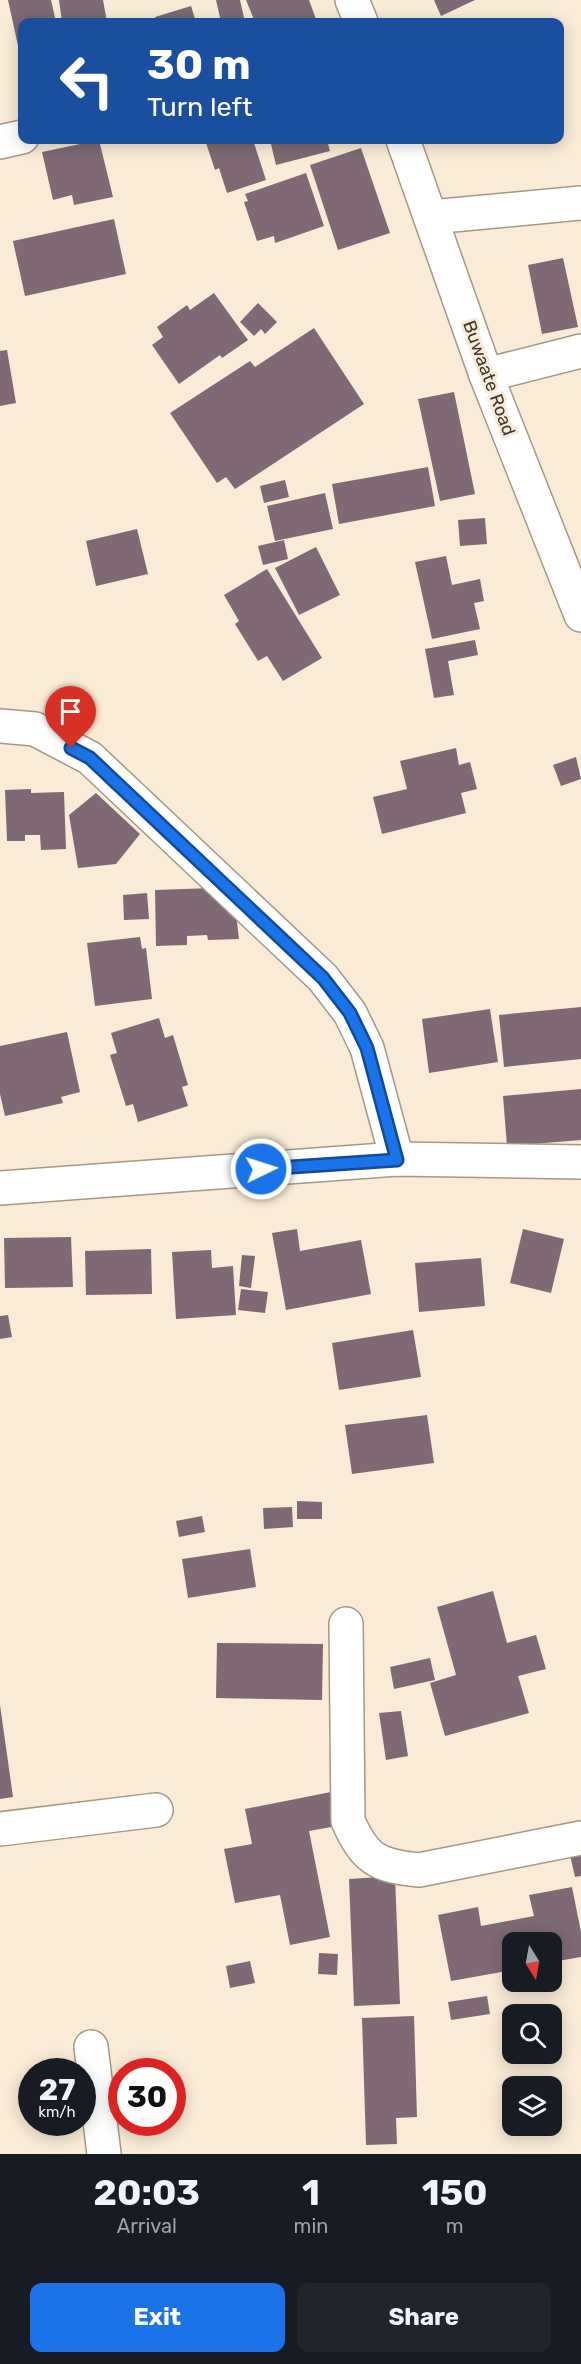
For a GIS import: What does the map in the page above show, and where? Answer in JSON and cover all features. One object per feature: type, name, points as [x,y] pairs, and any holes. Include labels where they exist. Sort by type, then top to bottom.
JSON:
[{"type":"street","points":[[352,0],[359,18]]},
{"type":"street","points":[[0,142],[18,138]]},
{"type":"street","name":"Buwaate Road","points":[[404,144],[486,375],[573,576],[581,615]]},
{"type":"street","points":[[431,217],[581,203]]},
{"type":"street","points":[[486,375],[581,351]]},
{"type":"street","points":[[0,726],[35,729],[90,758],[323,978],[350,1013],[367,1048],[397,1160]]},
{"type":"street","points":[[0,1188],[397,1160],[581,1161]]},
{"type":"street","points":[[346,1624],[348,1821],[360,1847],[376,1860],[398,1868],[419,1870],[581,1838]]},
{"type":"street","points":[[0,1829],[156,1810]]},
{"type":"street","points":[[91,2047],[104,2154]]},
{"type":"building","points":[[8,0],[51,0],[55,18],[18,18],[18,46]]},
{"type":"building","points":[[59,0],[103,0],[106,18],[61,18]]},
{"type":"building","points":[[216,0],[240,0],[244,18],[220,18]]},
{"type":"building","points":[[246,0],[309,0],[316,18],[253,18]]},
{"type":"building","points":[[434,0],[475,0],[441,16]]},
{"type":"building","points":[[191,6],[195,18],[155,18]]},
{"type":"building","points":[[80,144],[100,144],[113,197],[74,205],[72,195],[53,200],[42,152]]},
{"type":"building","points":[[206,144],[254,144],[266,180],[227,193],[219,168],[215,170]]},
{"type":"building","points":[[271,144],[328,144],[330,151],[276,165]]},
{"type":"building","points":[[361,148],[390,233],[338,250],[310,165]]},
{"type":"building","points":[[306,173],[324,226],[275,243],[274,236],[257,241],[244,202],[248,201],[245,194]]},
{"type":"building","points":[[114,219],[126,274],[25,296],[13,241]]},
{"type":"building","points":[[563,258],[578,327],[542,334],[528,265]]},
{"type":"building","points":[[214,293],[248,340],[222,358],[220,355],[179,384],[152,345],[163,337],[157,327],[187,305],[190,310]]},
{"type":"building","points":[[258,303],[277,322],[265,334],[261,329],[254,336],[240,322]]},
{"type":"building","points":[[314,328],[364,404],[235,489],[226,477],[217,483],[170,413],[250,361],[255,367]]},
{"type":"building","points":[[7,350],[16,403],[0,406],[0,351]]},
{"type":"building","points":[[454,392],[475,494],[440,501],[418,399]]},
{"type":"building","points":[[428,467],[435,506],[339,524],[332,484]]},
{"type":"building","points":[[285,480],[289,497],[264,503],[260,486]]},
{"type":"building","points":[[325,493],[333,529],[275,541],[267,506]]},
{"type":"building","points":[[485,518],[487,544],[460,546],[458,520]]},
{"type":"building","points":[[137,529],[148,574],[96,586],[86,541]]},
{"type":"building","points":[[284,540],[288,559],[263,565],[258,546]]},
{"type":"building","points":[[316,547],[340,595],[299,615],[275,568]]},
{"type":"building","points":[[446,556],[452,585],[480,579],[484,601],[474,603],[480,629],[432,639],[415,562]]},
{"type":"building","points":[[267,569],[322,658],[283,681],[267,656],[258,661],[235,624],[239,621],[224,595]]},
{"type":"building","points":[[475,640],[478,655],[448,661],[454,695],[434,698],[425,649]]},
{"type":"building","points":[[456,748],[459,765],[470,762],[477,789],[461,793],[466,813],[382,834],[373,797],[407,789],[400,761]]},
{"type":"building","points":[[576,757],[581,779],[561,786],[553,765]]},
{"type":"building","points":[[31,789],[31,793],[64,792],[66,849],[41,850],[40,835],[25,835],[25,841],[7,841],[5,790]]},
{"type":"building","points":[[96,793],[140,834],[116,864],[78,868],[69,815]]},
{"type":"building","points":[[213,888],[235,906],[239,939],[208,940],[207,935],[187,936],[187,945],[156,946],[155,890]]},
{"type":"building","points":[[147,893],[149,919],[124,920],[123,895]]},
{"type":"building","points":[[140,937],[142,949],[146,948],[152,999],[95,1006],[87,943]]},
{"type":"building","points":[[581,1007],[581,1059],[504,1067],[499,1015]]},
{"type":"building","points":[[490,1009],[498,1062],[429,1073],[422,1019]]},
{"type":"building","points":[[159,1018],[165,1038],[173,1035],[188,1085],[182,1087],[188,1106],[138,1122],[133,1104],[126,1106],[110,1055],[117,1053],[111,1033]]},
{"type":"building","points":[[67,1032],[80,1092],[61,1097],[63,1103],[5,1116],[0,1094],[0,1046]]},
{"type":"building","points":[[581,1089],[581,1140],[507,1146],[503,1096]]},
{"type":"building","points":[[297,1229],[300,1251],[361,1240],[371,1294],[286,1310],[272,1233]]},
{"type":"building","points":[[523,1229],[564,1239],[551,1293],[510,1283]]},
{"type":"building","points":[[71,1237],[73,1287],[5,1288],[4,1238]]},
{"type":"building","points":[[151,1249],[152,1294],[86,1295],[85,1251]]},
{"type":"building","points":[[211,1250],[212,1268],[233,1266],[236,1315],[176,1319],[172,1252]]},
{"type":"building","points":[[242,1255],[255,1256],[251,1288],[239,1286]]},
{"type":"building","points":[[481,1258],[485,1306],[419,1312],[415,1263]]},
{"type":"building","points":[[241,1289],[268,1292],[265,1313],[238,1310]]},
{"type":"building","points":[[8,1315],[12,1337],[0,1339],[0,1316]]},
{"type":"building","points":[[413,1330],[421,1377],[339,1390],[332,1343]]},
{"type":"building","points":[[427,1415],[434,1463],[352,1474],[345,1425]]},
{"type":"building","points":[[297,1501],[322,1502],[322,1519],[297,1519]]},
{"type":"building","points":[[292,1507],[293,1527],[264,1529],[263,1508]]},
{"type":"building","points":[[202,1516],[205,1532],[179,1537],[176,1521]]},
{"type":"building","points":[[250,1549],[256,1587],[188,1598],[182,1559]]},
{"type":"building","points":[[493,1591],[507,1643],[536,1635],[546,1669],[518,1676],[529,1713],[445,1736],[430,1683],[456,1675],[437,1607]]},
{"type":"building","points":[[217,1643],[323,1644],[322,1700],[216,1698]]},
{"type":"building","points":[[430,1658],[435,1680],[394,1689],[390,1667]]},
{"type":"building","points":[[0,1705],[13,1797],[0,1799]]},
{"type":"building","points":[[401,1711],[408,1756],[386,1760],[379,1713]]},
{"type":"building","points":[[331,1792],[337,1826],[309,1831],[330,1937],[290,1945],[280,1895],[235,1903],[224,1849],[252,1844],[245,1809]]},
{"type":"building","points":[[581,1853],[581,1876],[575,1877],[570,1855]]},
{"type":"building","points":[[395,1876],[400,2004],[354,2006],[349,1879]]},
{"type":"building","points":[[572,1887],[581,1932],[581,1957],[562,1960],[562,1932],[502,1932],[502,1972],[451,1981],[438,1915],[478,1907],[481,1926],[534,1916],[529,1895]]},
{"type":"building","points":[[319,1953],[338,1954],[337,1975],[318,1974]]},
{"type":"building","points":[[250,1961],[255,1983],[230,1988],[226,1966]]},
{"type":"building","points":[[487,1996],[490,2014],[451,2020],[448,2002]]},
{"type":"building","points":[[414,2016],[417,2117],[396,2118],[397,2144],[366,2145],[362,2018]]},
{"type":"route","points":[[71,748],[90,758],[323,978],[350,1013],[367,1048],[397,1160],[261,1169]]}]
